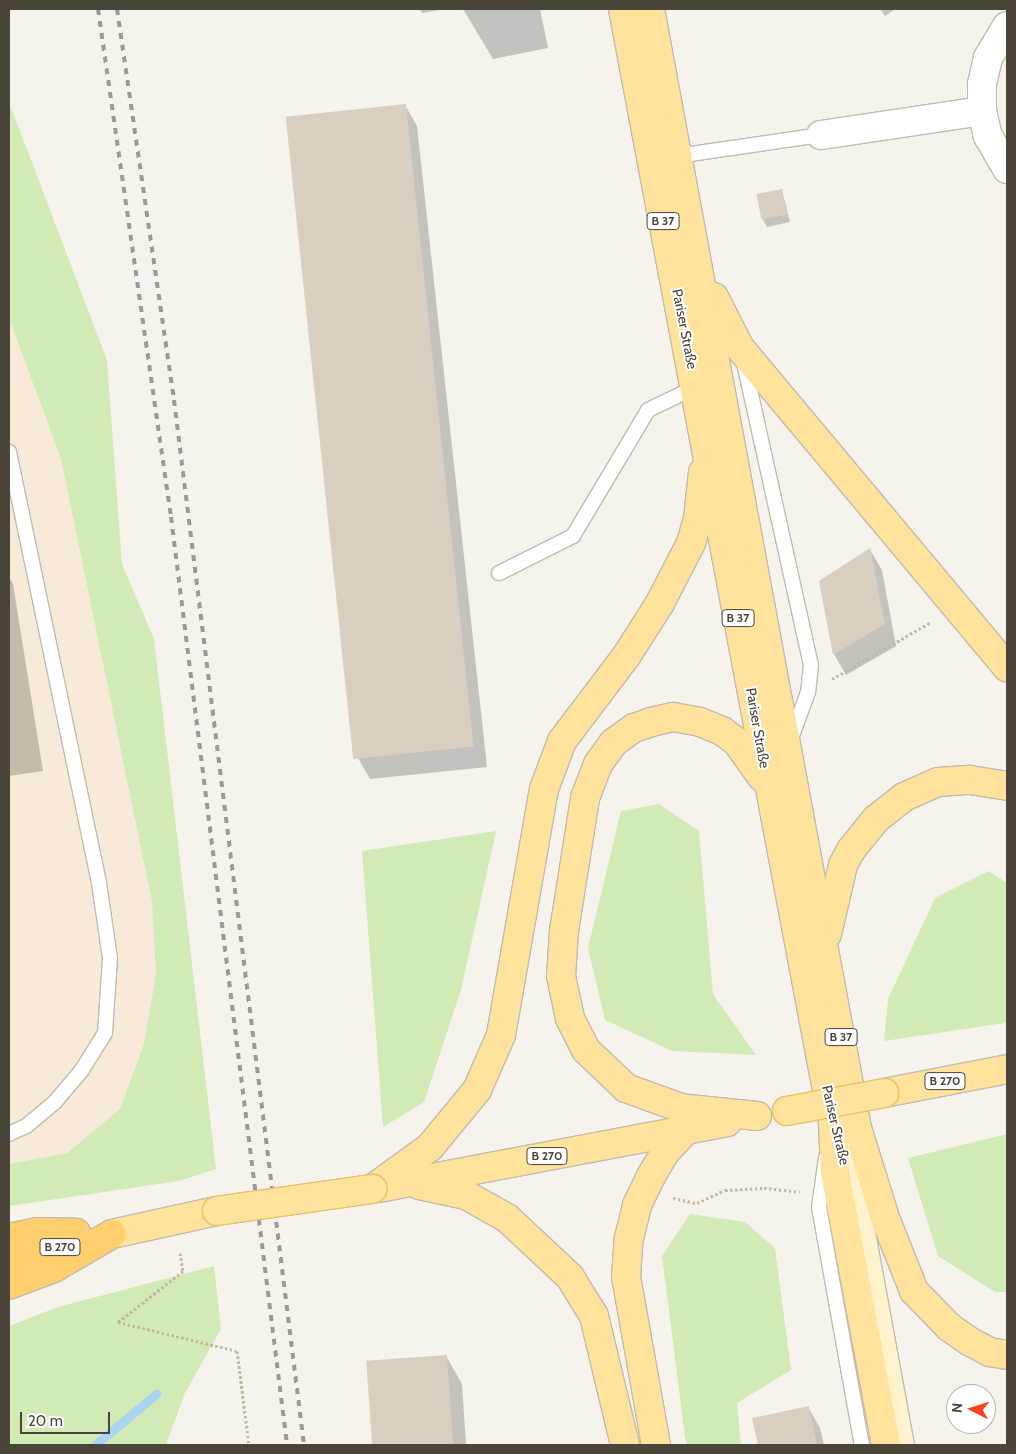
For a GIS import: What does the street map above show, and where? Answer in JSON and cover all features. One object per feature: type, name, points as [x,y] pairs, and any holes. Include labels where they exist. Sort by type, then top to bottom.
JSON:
[{"type":"highway","name":"B 270","points":[[9,1238],[36,1232],[112,1234]]},
{"type":"highway","name":"B 270","points":[[9,1260],[112,1234]]},
{"type":"highway","points":[[9,1284],[54,1268],[112,1234]]},
{"type":"main road","name":"Pariser Straße","points":[[623,9],[705,433],[772,803],[917,1445]]},
{"type":"main road","name":"Pariser Straße","points":[[650,9],[825,946],[854,1196],[900,1445]]},
{"type":"main road","points":[[695,246],[713,295],[740,348],[1007,667]]},
{"type":"main road","points":[[372,1189],[430,1147],[477,1090],[501,1035],[544,789],[562,741],[627,655],[660,603],[691,543],[698,519],[705,433]]},
{"type":"main road","points":[[757,1116],[681,1108],[626,1088],[586,1050],[570,1018],[561,976],[564,931],[584,798],[598,764],[613,743],[634,728],[651,722],[673,717],[700,722],[722,731],[746,752],[760,773],[772,803]]},
{"type":"main road","points":[[825,946],[843,865],[851,850],[876,820],[904,797],[938,782],[970,780],[1007,786]]},
{"type":"main road","name":"B 270","points":[[112,1234],[217,1211],[407,1183],[1007,1069]]},
{"type":"main road","points":[[845,1126],[914,1291],[949,1327],[969,1341],[990,1352],[1007,1355]]},
{"type":"main road","points":[[845,1126],[835,1172],[886,1445]]},
{"type":"main road","points":[[656,1445],[626,1277],[629,1238],[637,1205],[651,1176],[666,1151],[686,1130]]},
{"type":"main road","points":[[407,1183],[466,1195],[507,1218],[570,1277],[594,1316],[625,1445]]},
{"type":"street","points":[[1007,26],[988,58],[982,84],[982,111],[988,136],[1007,169]]},
{"type":"street","points":[[821,135],[982,111]]},
{"type":"lane","points":[[677,156],[821,135]]},
{"type":"lane","points":[[740,348],[757,409],[811,665],[808,692],[787,748]]},
{"type":"lane","points":[[499,573],[573,536],[648,410],[696,387]]},
{"type":"lane","points":[[9,452],[97,874],[110,958],[105,1032],[82,1070],[55,1102],[26,1126],[9,1134]]},
{"type":"lane","points":[[845,1126],[818,1207],[862,1445]]},
{"type":"path","points":[[826,682],[940,617]]},
{"type":"path","points":[[665,1197],[697,1203],[725,1190],[764,1188],[807,1192]]},
{"type":"path","points":[[180,1253],[183,1270],[118,1322],[237,1350],[249,1445]]},
{"type":"shaded area","points":[[9,318],[61,459],[152,902],[156,974],[144,1044],[120,1109],[67,1153],[9,1164]]},
{"type":"green space","points":[[9,102],[107,360],[122,564],[154,639],[216,1169],[179,1181],[9,1206],[9,1164],[67,1153],[120,1109],[144,1044],[156,974],[152,902],[61,459],[9,318]]},
{"type":"green space","points":[[659,804],[699,831],[713,994],[756,1055],[672,1051],[605,1020],[588,948],[621,811]]},
{"type":"green space","points":[[496,831],[461,990],[424,1102],[383,1127],[362,851]]},
{"type":"green space","points":[[989,871],[1007,883],[1007,1019],[1005,1023],[884,1041],[888,999],[935,898]]},
{"type":"green space","points":[[1007,1134],[1007,1292],[995,1292],[938,1256],[908,1158]]},
{"type":"green space","points":[[690,1214],[745,1222],[775,1248],[791,1370],[737,1403],[741,1445],[687,1445],[685,1437],[662,1256]]},
{"type":"green space","points":[[214,1266],[221,1329],[185,1393],[166,1445],[9,1445],[9,1326],[58,1307]]},
{"type":"building","points":[[406,104],[474,746],[353,759],[286,117]]},
{"type":"building","points":[[782,189],[787,215],[761,219],[756,194]]},
{"type":"building","points":[[870,548],[885,624],[833,655],[819,581]]},
{"type":"building","points":[[447,1355],[453,1445],[372,1445],[366,1361]]},
{"type":"building","points":[[809,1406],[817,1445],[758,1445],[752,1418]]},
{"type":"waterway","points":[[95,1445],[156,1394]]},
{"type":"railway","points":[[98,9],[171,517],[287,1445]]},
{"type":"railway","points":[[117,9],[174,400],[304,1445]]}]
